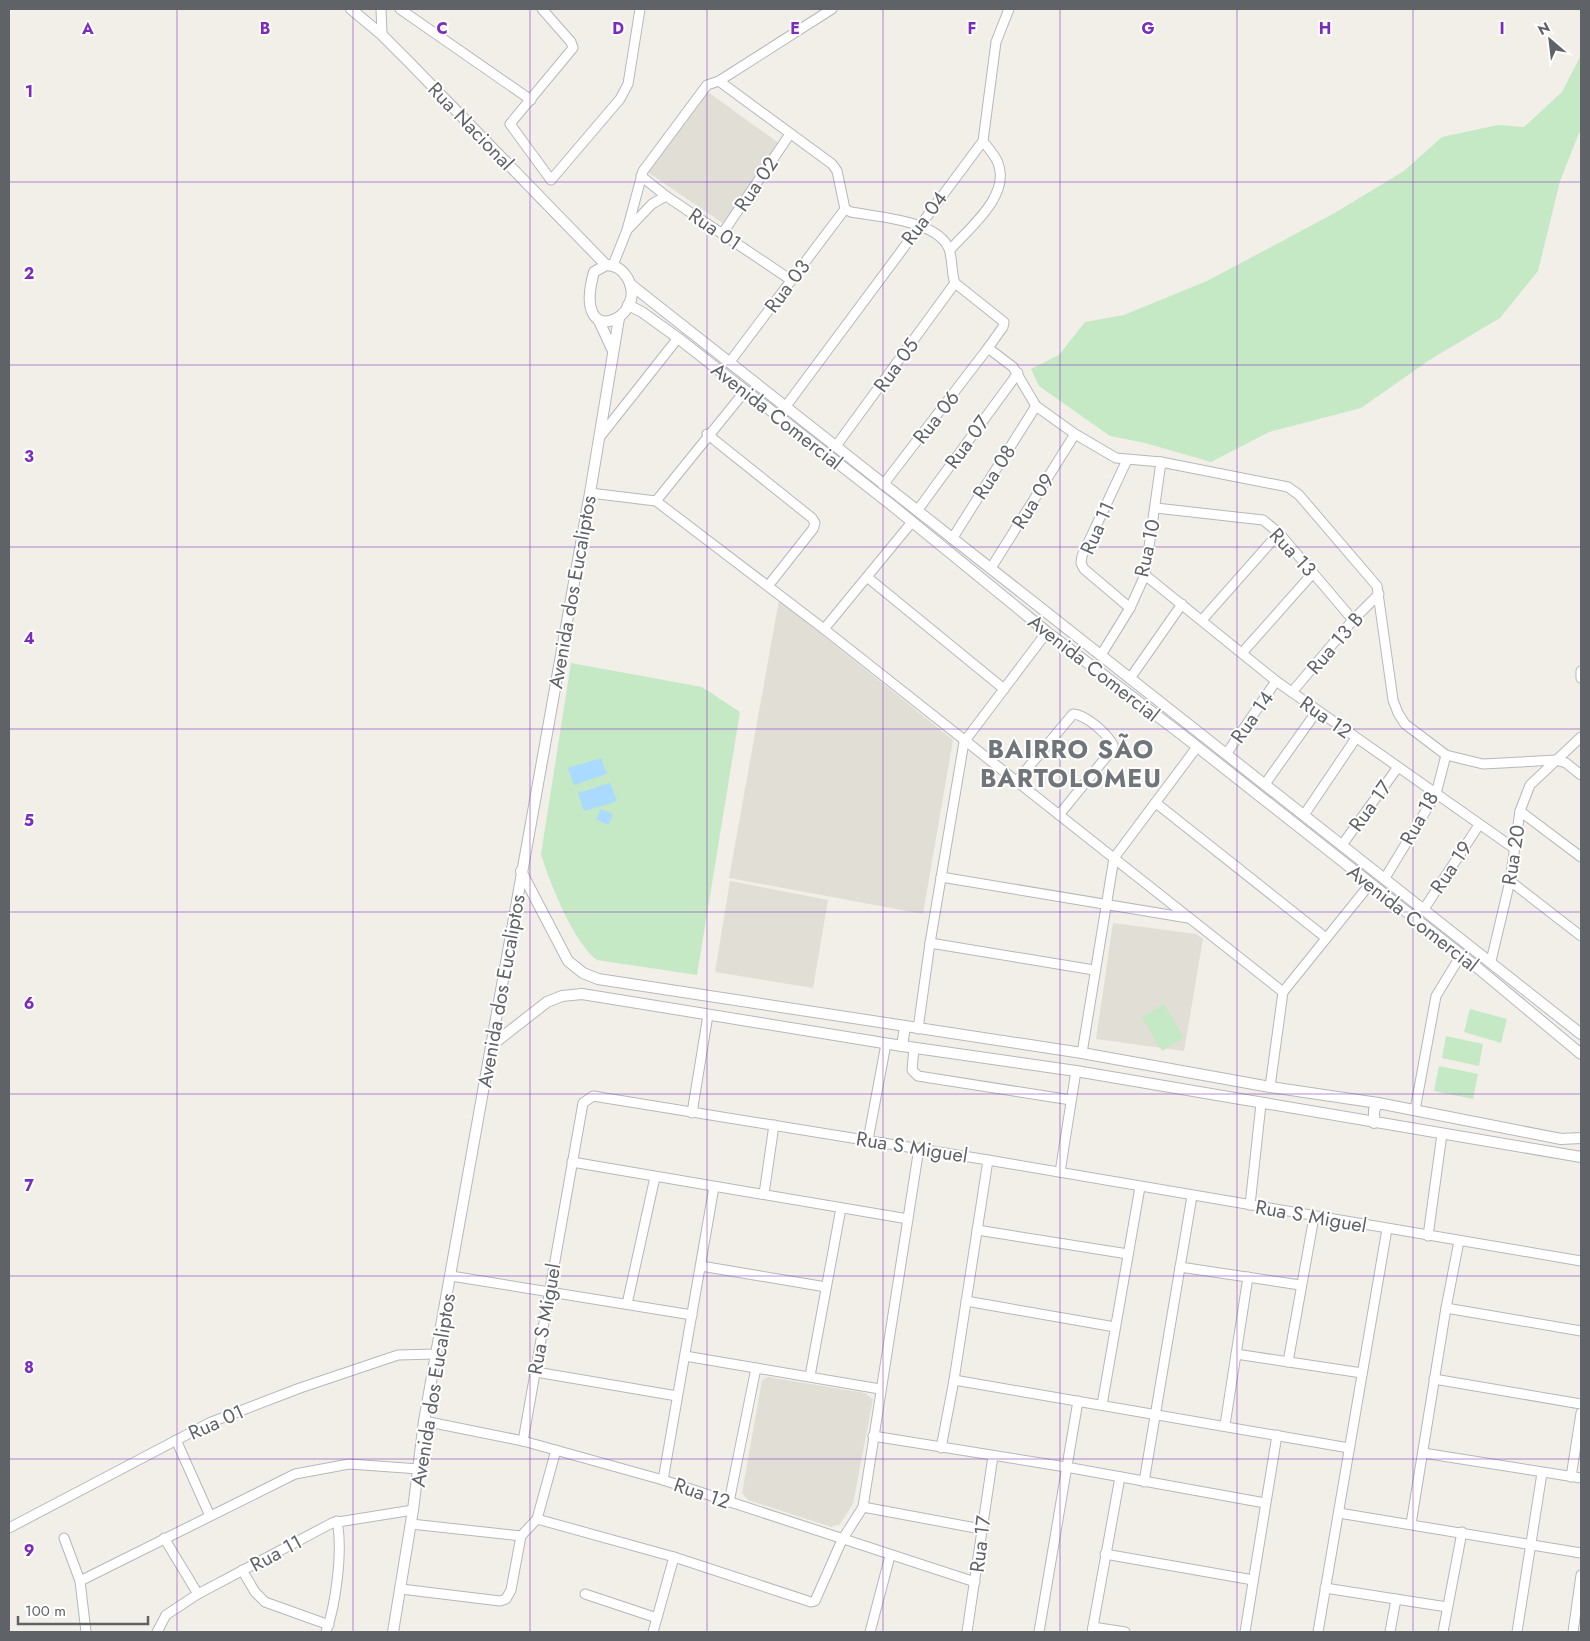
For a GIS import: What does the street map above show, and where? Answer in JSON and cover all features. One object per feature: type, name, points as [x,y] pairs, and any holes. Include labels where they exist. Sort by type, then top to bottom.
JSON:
[{"type":"street","name":"Rua Nacional","points":[[351,9],[382,35],[589,246],[610,265]]},
{"type":"street","points":[[381,9],[382,35]]},
{"type":"street","points":[[400,9],[531,100]]},
{"type":"street","points":[[542,9],[571,42],[573,48],[510,124],[551,180],[620,99],[628,84],[640,9]]},
{"type":"street","points":[[594,272],[610,265],[627,230],[641,176],[707,85],[719,82],[832,9]]},
{"type":"street","name":"Rua 04","points":[[786,406],[983,140],[996,42],[1009,9]]},
{"type":"street","points":[[719,82],[832,164],[837,171],[845,209],[851,212],[919,224],[943,240],[950,250],[955,284]]},
{"type":"street","name":"Rua 02","points":[[722,234],[790,134]]},
{"type":"street","points":[[950,250],[991,203],[998,190],[1000,175],[998,163],[983,140]]},
{"type":"street","name":"Rua 01","points":[[641,176],[666,196],[791,280]]},
{"type":"street","points":[[627,230],[652,204],[666,196]]},
{"type":"street","name":"Rua 03","points":[[729,363],[845,209]]},
{"type":"street","points":[[589,246],[594,272],[590,288],[591,307],[613,350]]},
{"type":"street","points":[[599,322],[607,323],[619,318],[628,305],[630,284],[622,270],[610,265]]},
{"type":"street","name":"Avenida Comercial","points":[[630,284],[786,406],[883,485],[912,522],[1047,632],[1181,734],[1435,935],[1581,1054]]},
{"type":"street","name":"Rua 06","points":[[883,485],[1003,327],[1004,322],[955,284]]},
{"type":"street","name":"Rua 05","points":[[836,446],[955,284]]},
{"type":"street","name":"Avenida Comercial","points":[[628,305],[642,312],[678,338],[745,391],[897,503],[917,511],[1131,677],[1581,1034]]},
{"type":"street","name":"Avenida dos Eucaliptos","points":[[393,1632],[414,1510],[424,1421],[590,493],[619,318]]},
{"type":"street","points":[[598,441],[678,338]]},
{"type":"street","points":[[988,348],[1018,373],[1036,406],[1075,434],[1116,458],[1161,462],[1288,487],[1299,495],[1370,577],[1379,594],[1393,700],[1398,713],[1406,724],[1446,755],[1483,764],[1556,760],[1566,763],[1581,775]]},
{"type":"street","name":"Rua 07","points":[[917,511],[1018,373]]},
{"type":"street","points":[[656,501],[708,434],[745,391]]},
{"type":"street","name":"Rua 08","points":[[952,539],[1036,406]]},
{"type":"street","points":[[708,434],[812,518],[815,523],[813,529],[768,586]]},
{"type":"street","name":"Rua 09","points":[[991,568],[1075,434]]},
{"type":"street","name":"Rua 11","points":[[1128,460],[1082,556],[1081,563],[1084,569],[1130,608]]},
{"type":"street","name":"Rua 10","points":[[1101,655],[1130,608],[1145,575],[1161,462]]},
{"type":"street","points":[[590,493],[656,501],[824,629],[964,742],[1283,992]]},
{"type":"street","name":"Rua 13","points":[[1156,508],[1263,520],[1279,533],[1353,620]]},
{"type":"street","points":[[824,629],[912,522]]},
{"type":"street","points":[[931,538],[937,533],[937,527]]},
{"type":"street","points":[[1202,620],[1279,533]]},
{"type":"street","points":[[1242,653],[1314,573]]},
{"type":"street","name":"Rua 12","points":[[1145,575],[1276,681],[1515,849]]},
{"type":"street","points":[[867,577],[1004,689]]},
{"type":"street","name":"Rua 13 B","points":[[1292,692],[1353,620],[1379,594]]},
{"type":"street","points":[[1131,677],[1182,604]]},
{"type":"street","points":[[918,1029],[930,943],[964,742],[1047,632]]},
{"type":"street","points":[[1581,671],[1581,678]]},
{"type":"street","name":"Rua 14","points":[[1227,753],[1276,681]]},
{"type":"street","points":[[1265,784],[1317,711]]},
{"type":"street","points":[[1016,782],[1073,714],[1079,714],[1095,726],[1110,739],[1113,745],[1112,751],[1059,815]]},
{"type":"street","points":[[1181,734],[1189,723]]},
{"type":"street","name":"Rua 20","points":[[1491,961],[1510,880],[1520,811],[1530,785],[1581,737]]},
{"type":"street","points":[[1304,815],[1356,738]]},
{"type":"street","points":[[1082,1053],[1094,970],[1114,858],[1197,747]]},
{"type":"street","name":"Rua 18","points":[[1385,878],[1436,794],[1446,755]]},
{"type":"street","name":"Rua 17","points":[[1342,845],[1398,767]]},
{"type":"street","points":[[1237,779],[1245,768]]},
{"type":"street","points":[[1156,803],[1326,938]]},
{"type":"street","points":[[1520,811],[1581,857]]},
{"type":"street","name":"Rua 19","points":[[1424,909],[1479,825]]},
{"type":"street","points":[[521,871],[568,961],[583,973],[598,979],[632,986],[1082,1053],[1270,1087],[1378,1103],[1561,1139],[1581,1138]]},
{"type":"street","points":[[941,877],[1189,918]]},
{"type":"street","points":[[1510,880],[1581,936]]},
{"type":"street","points":[[1270,1087],[1283,992],[1370,884]]},
{"type":"street","points":[[1402,909],[1405,901],[1410,898]]},
{"type":"street","points":[[1435,935],[1442,930],[1443,924]]},
{"type":"street","points":[[930,943],[1094,970]]},
{"type":"street","points":[[1415,1110],[1436,996],[1460,955]]},
{"type":"street","points":[[629,1002],[632,986]]},
{"type":"street","points":[[492,1045],[547,1002],[562,996],[582,994],[886,1044],[1076,1071],[1438,1134],[1581,1156]]},
{"type":"street","points":[[692,1113],[708,1015]]},
{"type":"street","points":[[902,1046],[905,1027]]},
{"type":"street","points":[[868,1140],[886,1044]]},
{"type":"street","points":[[914,1048],[912,1070],[918,1076],[1071,1100]]},
{"type":"street","points":[[1060,1172],[1076,1071]]},
{"type":"street","name":"Rua S Miguel","points":[[523,1441],[583,1103],[593,1096],[919,1148],[1314,1217],[1581,1261]]},
{"type":"street","points":[[1374,1123],[1374,1110],[1378,1103]]},
{"type":"street","points":[[1250,1205],[1261,1104]]},
{"type":"street","points":[[1428,1236],[1440,1115]]},
{"type":"street","points":[[764,1194],[774,1125]]},
{"type":"street","points":[[537,1519],[674,1557],[811,1602],[818,1598],[842,1540],[864,1507],[880,1389],[919,1148]]},
{"type":"street","points":[[942,1448],[988,1160]]},
{"type":"street","points":[[572,1162],[908,1218]]},
{"type":"street","points":[[626,1304],[655,1177]]},
{"type":"street","points":[[662,1480],[686,1356],[714,1187]]},
{"type":"street","points":[[1102,1405],[1140,1187]]},
{"type":"street","points":[[1144,1482],[1192,1196]]},
{"type":"street","points":[[810,1376],[841,1208]]},
{"type":"street","points":[[1288,1362],[1300,1285],[1314,1217]]},
{"type":"street","points":[[1318,1632],[1387,1229]]},
{"type":"street","points":[[977,1230],[1128,1254]]},
{"type":"street","points":[[1411,1524],[1446,1308],[1460,1241]]},
{"type":"street","points":[[701,1266],[826,1287]]},
{"type":"street","points":[[1180,1267],[1300,1285]]},
{"type":"street","points":[[451,1276],[692,1315]]},
{"type":"street","points":[[1225,1425],[1248,1277]]},
{"type":"street","points":[[966,1301],[1115,1327]]},
{"type":"street","points":[[1446,1308],[1581,1331]]},
{"type":"street","name":"Rua 01","points":[[9,1528],[209,1423],[300,1388],[398,1356],[436,1354]]},
{"type":"street","points":[[1236,1354],[1362,1373]]},
{"type":"street","points":[[686,1356],[880,1389]]},
{"type":"street","points":[[729,1502],[756,1368]]},
{"type":"street","points":[[536,1372],[677,1396]]},
{"type":"street","points":[[1434,1379],[1581,1404]]},
{"type":"street","points":[[954,1380],[1156,1413],[1349,1448]]},
{"type":"street","points":[[1039,1632],[1078,1401]]},
{"type":"street","points":[[1570,1477],[1581,1413]]},
{"type":"street","name":"Rua 12","points":[[424,1421],[523,1441],[662,1480],[890,1556],[975,1582]]},
{"type":"street","points":[[1244,1632],[1277,1435]]},
{"type":"street","points":[[873,1436],[1066,1467],[1265,1503]]},
{"type":"street","points":[[176,1440],[210,1516]]},
{"type":"street","points":[[401,1589],[500,1601],[506,1600],[511,1590],[521,1536],[537,1519],[556,1450]]},
{"type":"street","points":[[1423,1452],[1581,1478]]},
{"type":"street","name":"Rua 17","points":[[967,1632],[993,1456]]},
{"type":"street","points":[[80,1581],[295,1474],[318,1468],[349,1464],[419,1469]]},
{"type":"street","points":[[1517,1632],[1542,1473]]},
{"type":"street","points":[[1120,1477],[1093,1630],[1125,1632]]},
{"type":"street","points":[[864,1507],[981,1529]]},
{"type":"street","name":"Rua 11","points":[[157,1632],[166,1615],[198,1594],[337,1521],[414,1510]]},
{"type":"street","points":[[1339,1512],[1581,1553]]},
{"type":"street","points":[[242,1570],[255,1592],[265,1602],[327,1629],[339,1542],[337,1521]]},
{"type":"street","points":[[411,1524],[521,1536]]},
{"type":"street","points":[[1443,1632],[1462,1532]]},
{"type":"street","points":[[64,1538],[80,1581],[86,1632]]},
{"type":"street","points":[[164,1538],[198,1594]]},
{"type":"street","points":[[1105,1554],[1253,1580]]},
{"type":"street","points":[[870,1632],[890,1556]]},
{"type":"street","points":[[653,1632],[674,1557]]},
{"type":"street","points":[[1574,1632],[1578,1620],[1581,1575]]},
{"type":"street","points":[[1325,1588],[1447,1607]]},
{"type":"street","points":[[585,1594],[657,1618]]},
{"type":"street","points":[[1390,1632],[1396,1599]]},
{"type":"shaded area","points":[[708,92],[780,144],[724,224],[646,171]]},
{"type":"shaded area","points":[[779,600],[953,740],[923,914],[729,878]]},
{"type":"shaded area","points":[[730,881],[828,900],[813,988],[715,972]]},
{"type":"shaded area","points":[[1113,923],[1196,934],[1203,939],[1184,1051],[1096,1039]]},
{"type":"shaded area","points":[[768,1377],[865,1393],[873,1399],[853,1504],[840,1524],[831,1527],[748,1500],[742,1493],[762,1380]]},
{"type":"green space","points":[[1581,55],[1581,132],[1560,181],[1538,271],[1500,318],[1431,359],[1361,408],[1269,432],[1211,462],[1145,443],[1110,436],[1039,386],[1031,369],[1059,355],[1085,322],[1124,315],[1207,281],[1333,214],[1404,171],[1442,137],[1498,125],[1524,127],[1562,92]]},
{"type":"green space","points":[[571,663],[702,687],[740,712],[697,975],[597,960],[588,952],[571,927],[550,880],[541,854]]},
{"type":"green space","points":[[1164,1004],[1184,1038],[1162,1051],[1142,1017]]},
{"type":"green space","points":[[1470,1009],[1507,1019],[1501,1043],[1464,1032]]},
{"type":"green space","points":[[1446,1036],[1483,1044],[1479,1066],[1442,1058]]},
{"type":"green space","points":[[1439,1066],[1478,1074],[1473,1099],[1434,1091]]},
{"type":"water","points":[[601,758],[607,774],[574,785],[568,768]]},
{"type":"water","points":[[610,783],[617,801],[584,811],[578,793]]},
{"type":"water","points":[[601,809],[613,814],[608,825],[596,819]]},
{"type":"district","name":"BAIRRO SÃO BARTOLOMEU","points":[[1071,764]]}]
